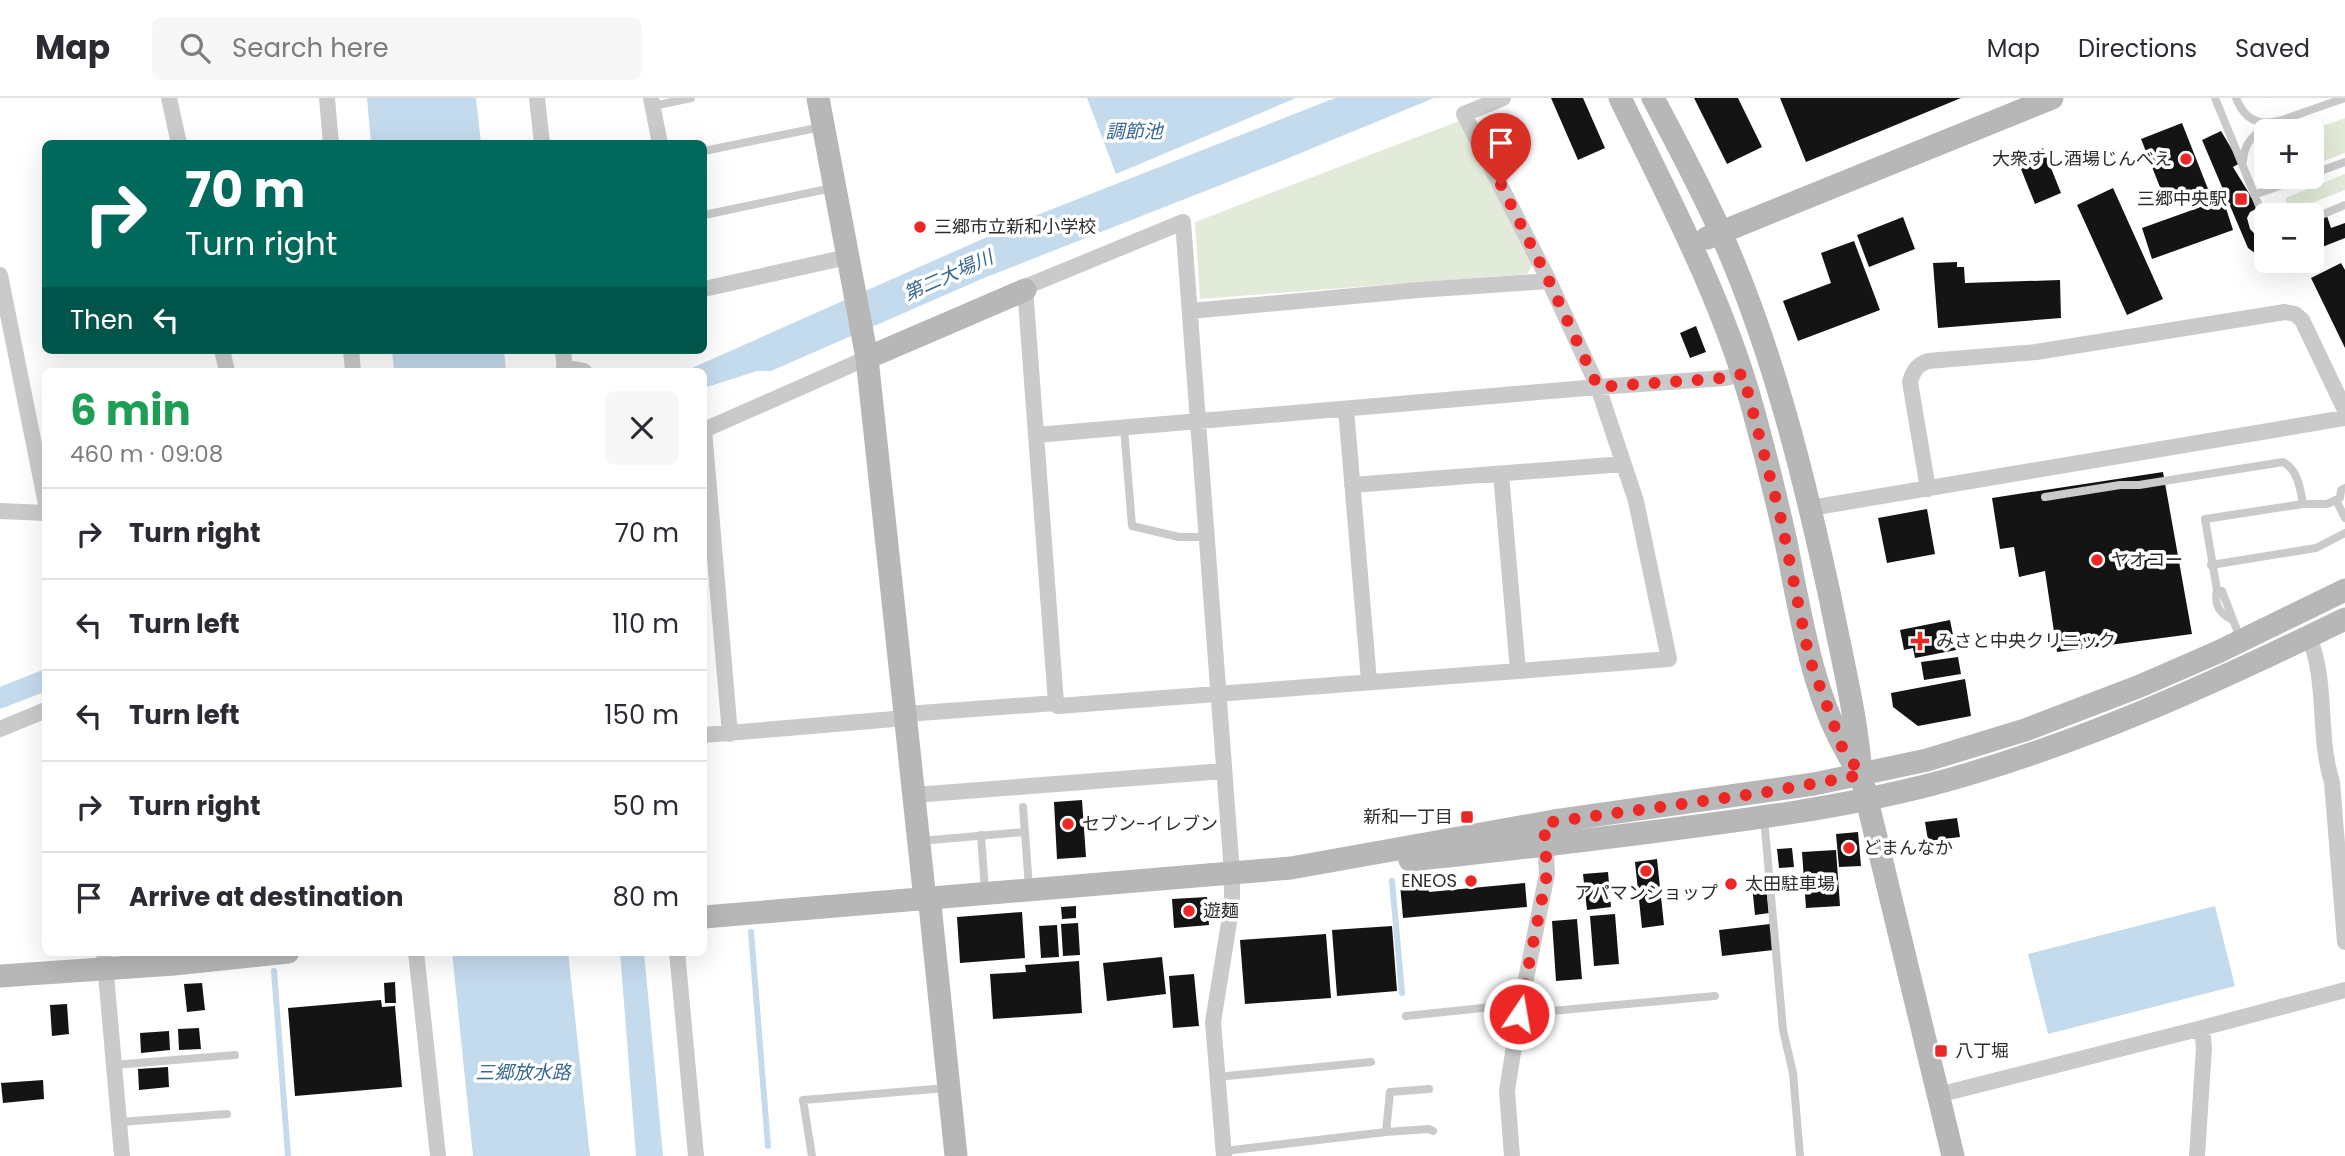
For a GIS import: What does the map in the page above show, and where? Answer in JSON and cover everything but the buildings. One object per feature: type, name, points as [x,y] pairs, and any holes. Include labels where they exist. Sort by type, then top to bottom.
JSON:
[{"type":"street","points":[[169,98],[178,140]]},
{"type":"street","points":[[327,98],[331,140]]},
{"type":"street","points":[[537,98],[542,140]]},
{"type":"street","points":[[818,98],[866,353],[924,891],[930,905],[956,1156]]},
{"type":"street","points":[[707,735],[1056,703],[1058,706],[1670,659],[1647,550],[1624,464],[1598,387],[1549,281],[1464,114],[1503,98]]},
{"type":"street","points":[[1620,98],[1691,244],[1731,336],[1781,519],[1809,657],[1842,747],[1861,775]]},
{"type":"street","points":[[1653,98],[1721,232],[1762,339],[1811,508],[1844,665],[1866,799],[1952,1156]]},
{"type":"street","points":[[1691,244],[2052,98]]},
{"type":"street","points":[[652,102],[659,140]]},
{"type":"street","points":[[707,429],[866,353],[1025,290],[1025,287],[1183,222],[1231,873],[1232,904],[1213,1022],[1224,1153]]},
{"type":"street","points":[[707,288],[847,257]]},
{"type":"street","points":[[0,275],[42,484]]},
{"type":"street","points":[[1190,311],[1549,281]]},
{"type":"street","points":[[1025,290],[1056,703]]},
{"type":"street","points":[[1928,489],[1910,382],[1913,372],[1921,363],[1928,361],[2036,352],[2285,313],[2295,314],[2302,320],[2345,410]]},
{"type":"street","points":[[1036,435],[1724,378],[1743,374]]},
{"type":"street","points":[[1346,409],[1369,681]]},
{"type":"street","points":[[1811,508],[2345,418]]},
{"type":"street","points":[[1352,485],[1624,464]]},
{"type":"street","points":[[707,465],[730,734]]},
{"type":"street","points":[[1501,474],[1518,671]]},
{"type":"street","points":[[0,511],[42,513]]},
{"type":"street","points":[[707,917],[1291,867],[1348,867],[1545,834],[1861,775],[1927,760],[2025,730],[2140,686],[2236,630],[2345,590]]},
{"type":"street","points":[[1545,834],[1764,818],[1866,799],[1984,769],[2086,734],[2217,680],[2345,619]]},
{"type":"street","points":[[2309,637],[2316,655],[2325,763],[2338,781],[2345,942]]},
{"type":"street","points":[[0,729],[42,712]]},
{"type":"street","points":[[914,795],[1224,771]]},
{"type":"street","points":[[1512,1156],[1507,1091],[1547,874],[1545,834]]},
{"type":"street","points":[[0,976],[104,960],[214,956]]},
{"type":"street","points":[[416,956],[438,1156]]},
{"type":"street","points":[[677,956],[696,1156]]},
{"type":"street","points":[[104,960],[122,1156]]},
{"type":"street","points":[[1938,1095],[2345,990]]},
{"type":"street","points":[[2197,1156],[2204,1048],[2202,1028]]},
{"type":"lane","points":[[652,102],[691,98]]},
{"type":"lane","points":[[2215,98],[2258,203]]},
{"type":"lane","points":[[2236,98],[2240,108],[2254,120]]},
{"type":"lane","points":[[2284,119],[2345,98]]},
{"type":"lane","points":[[707,149],[824,126]]},
{"type":"lane","points":[[2242,164],[2247,143],[2254,136]]},
{"type":"lane","points":[[2324,170],[2345,162]]},
{"type":"lane","points":[[707,214],[835,188]]},
{"type":"lane","points":[[2254,195],[2271,189]]},
{"type":"lane","points":[[2324,214],[2345,205]]},
{"type":"lane","points":[[1124,428],[1132,526],[1178,537],[1206,537]]},
{"type":"lane","points":[[2045,497],[2283,462],[2291,466],[2299,484],[2302,504]]},
{"type":"lane","points":[[2345,488],[2341,490],[2340,499],[2345,518]]},
{"type":"lane","points":[[2236,630],[2233,614],[2222,591],[2217,590],[2205,519],[2302,504],[2327,504],[2340,499]]},
{"type":"lane","points":[[2211,565],[2316,548],[2345,533]]},
{"type":"lane","points":[[1023,807],[1029,890]]},
{"type":"lane","points":[[1764,818],[1783,1030],[1793,1073],[1800,1156]]},
{"type":"lane","points":[[919,841],[1025,832]]},
{"type":"lane","points":[[981,835],[985,893]]},
{"type":"lane","points":[[1406,1016],[1715,996]]},
{"type":"lane","points":[[114,1065],[235,1055]]},
{"type":"lane","points":[[1217,1077],[1371,1062]]},
{"type":"lane","points":[[812,1156],[803,1100],[949,1088]]},
{"type":"lane","points":[[1386,1132],[1390,1092],[1429,1090]]},
{"type":"lane","points":[[120,1122],[227,1114]]},
{"type":"lane","points":[[1224,1153],[1386,1132],[1433,1131]]},
{"type":"green space","points":[[2345,118],[2345,153],[2324,161],[2324,125]]},
{"type":"green space","points":[[1459,121],[1533,264],[1527,274],[1200,299],[1195,222]]},
{"type":"green space","points":[[2345,174],[2345,190],[2312,203],[2286,203],[2286,198],[2308,189],[2324,189],[2324,183]]},
{"type":"water","points":[[367,98],[476,98],[481,140],[371,140]]},
{"type":"water","name":"調節池","points":[[1087,98],[1296,98],[1116,174]]},
{"type":"water","name":"第二大場川","points":[[1335,98],[1434,98],[984,278],[771,371],[757,371],[707,387],[707,368],[692,368],[1032,217]]},
{"type":"water","points":[[392,354],[504,354],[506,368],[394,368]]},
{"type":"water","points":[[2215,906],[2235,986],[2048,1034],[2028,954]]},
{"type":"water","name":"三郷放水路","points":[[452,956],[568,956],[590,1156],[473,1156]]},
{"type":"water","points":[[620,956],[644,956],[663,1156],[636,1156]]},
{"type":"waterway","points":[[0,698],[42,682]]},
{"type":"waterway","points":[[1392,881],[1402,993]]},
{"type":"waterway","points":[[751,932],[768,1146]]},
{"type":"waterway","points":[[274,971],[288,1156]]},
{"type":"place","name":"大衆すし酒場じんべえ","points":[[2186,159]]},
{"type":"place","name":"三郷中央駅","points":[[2241,199]]},
{"type":"place","name":"三郷市立新和小学校","points":[[920,227]]},
{"type":"place","name":"ヤオコー","points":[[2097,560]]},
{"type":"place","name":"みさと中央クリニック","points":[[1920,641]]},
{"type":"place","name":"新和一丁目","points":[[1467,817]]},
{"type":"place","name":"セブン-イレブン","points":[[1068,824]]},
{"type":"place","name":"どまんなか","points":[[1849,848]]},
{"type":"place","name":"アパマンショップ","points":[[1646,871]]},
{"type":"place","name":"ENEOS","points":[[1471,881]]},
{"type":"place","name":"太田駐車場","points":[[1731,884]]},
{"type":"place","name":"遊麺","points":[[1189,911]]},
{"type":"place","name":"八丁堀","points":[[1941,1051]]},
{"type":"route","points":[[1501,185],[1598,387],[1724,378],[1743,374],[1781,519],[1809,657],[1842,747],[1861,775],[1814,785],[1544,823],[1547,874],[1519,1014]]}]
